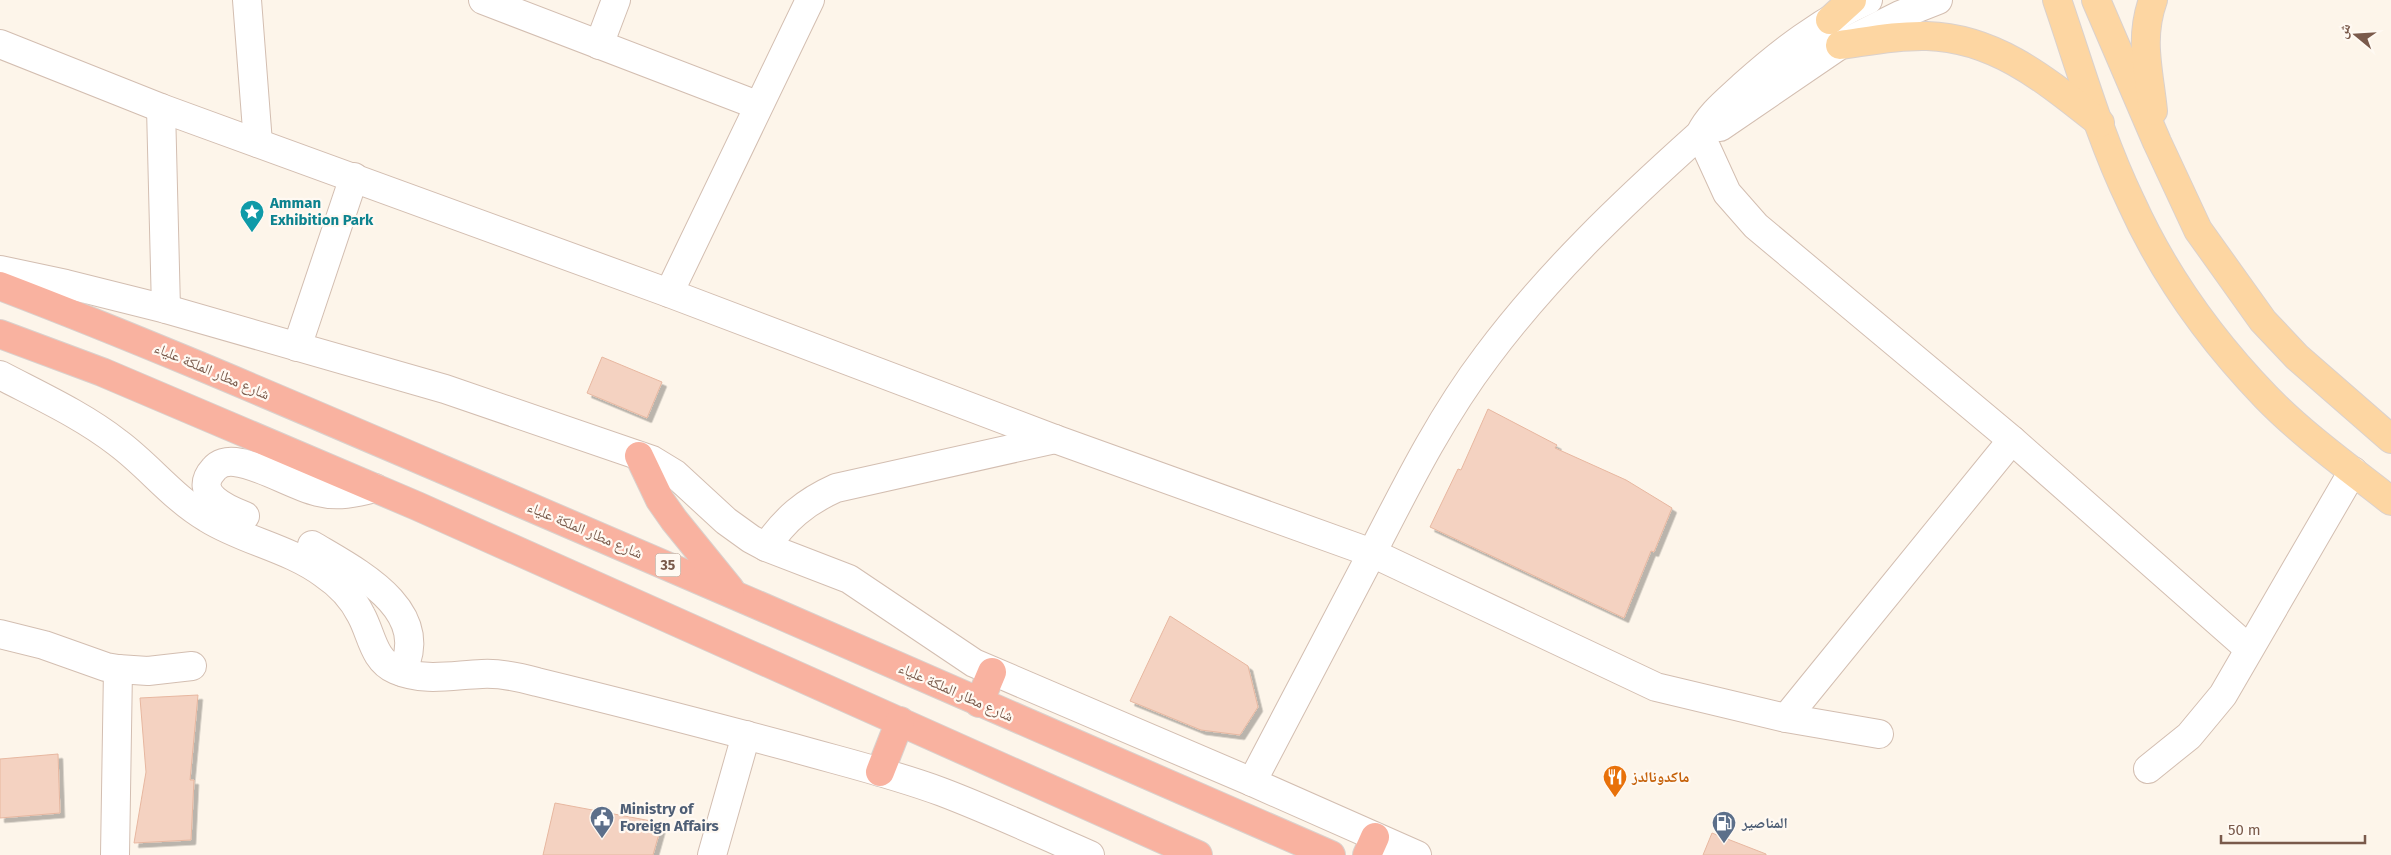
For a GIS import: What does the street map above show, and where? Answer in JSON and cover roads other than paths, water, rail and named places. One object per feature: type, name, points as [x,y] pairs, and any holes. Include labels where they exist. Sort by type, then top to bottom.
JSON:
[{"type":"highway","name":"شارع مطار الملكة علياء","points":[[0,286],[114,330],[732,592],[979,703],[1331,855]]},
{"type":"highway","points":[[0,334],[102,372],[374,488],[1198,855]]},
{"type":"highway","points":[[638,456],[660,500],[732,592]]},
{"type":"highway","points":[[979,703],[992,672]]},
{"type":"highway","points":[[880,772],[900,721]]},
{"type":"main road","points":[[1830,20],[1852,0]]},
{"type":"main road","points":[[2056,0],[2130,202],[2175,284],[2202,323],[2267,398],[2306,434],[2391,501]]},
{"type":"main road","points":[[2096,0],[2157,142],[2198,230],[2263,321],[2297,357],[2391,439]]},
{"type":"main road","points":[[2153,0],[2146,18],[2144,48],[2157,142]]},
{"type":"main road","points":[[1840,45],[1903,36],[1928,36],[1978,45],[2024,65],[2100,123]]},
{"type":"street","points":[[247,0],[258,143]]},
{"type":"street","points":[[483,0],[758,105]]},
{"type":"street","points":[[599,45],[616,0]]},
{"type":"street","points":[[669,293],[810,0]]},
{"type":"street","points":[[1252,782],[1372,553],[1410,476],[1486,356],[1530,301],[1578,248],[1628,198],[1700,134],[1711,116],[1773,59],[1830,20],[1868,0]]},
{"type":"street","points":[[1700,134],[1719,127],[1840,45],[1876,26],[1938,0]]},
{"type":"street","points":[[0,44],[161,108],[354,177],[1055,438],[1372,553],[1638,680],[1678,693],[1786,718],[1879,734]]},
{"type":"street","points":[[161,108],[166,309]]},
{"type":"street","points":[[1700,134],[1719,179],[1740,210],[1751,221],[2012,440],[2249,649]]},
{"type":"street","points":[[297,348],[354,177]]},
{"type":"street","points":[[0,270],[166,309],[474,398],[664,466],[726,521],[766,547],[849,579],[959,654],[992,672],[1252,782],[1371,846],[1417,855]]},
{"type":"street","points":[[0,375],[99,429],[141,462],[189,506],[207,518],[225,528],[298,559],[325,574],[350,599],[361,615],[376,652],[382,660],[402,672],[438,678],[483,674],[521,678],[754,737],[880,772],[942,792],[1090,855]]},
{"type":"street","points":[[766,547],[779,528],[796,511],[814,498],[836,488],[1055,438]]},
{"type":"street","points":[[1786,718],[2012,440]]},
{"type":"street","points":[[374,488],[347,494],[319,492],[234,461],[226,462],[214,469],[208,483],[211,497],[222,507],[312,545],[383,593],[401,612],[409,630],[410,652],[402,672]]},
{"type":"street","points":[[2148,769],[2170,753],[2207,716],[2237,673],[2249,649],[2353,471]]},
{"type":"street","points":[[0,634],[44,645],[118,669],[139,671],[192,666]]},
{"type":"street","points":[[115,855],[118,669]]},
{"type":"street","points":[[712,855],[754,737]]},
{"type":"street","points":[[724,855],[754,737]]},
{"type":"place","name":"Amman Exhibition Park","points":[[252,233]]},
{"type":"place","name":"ماكدونالدز","points":[[1615,798]]},
{"type":"place","name":"Ministry of Foreign Affairs","points":[[602,839]]},
{"type":"place","name":"المناصير","points":[[1724,844]]}]
